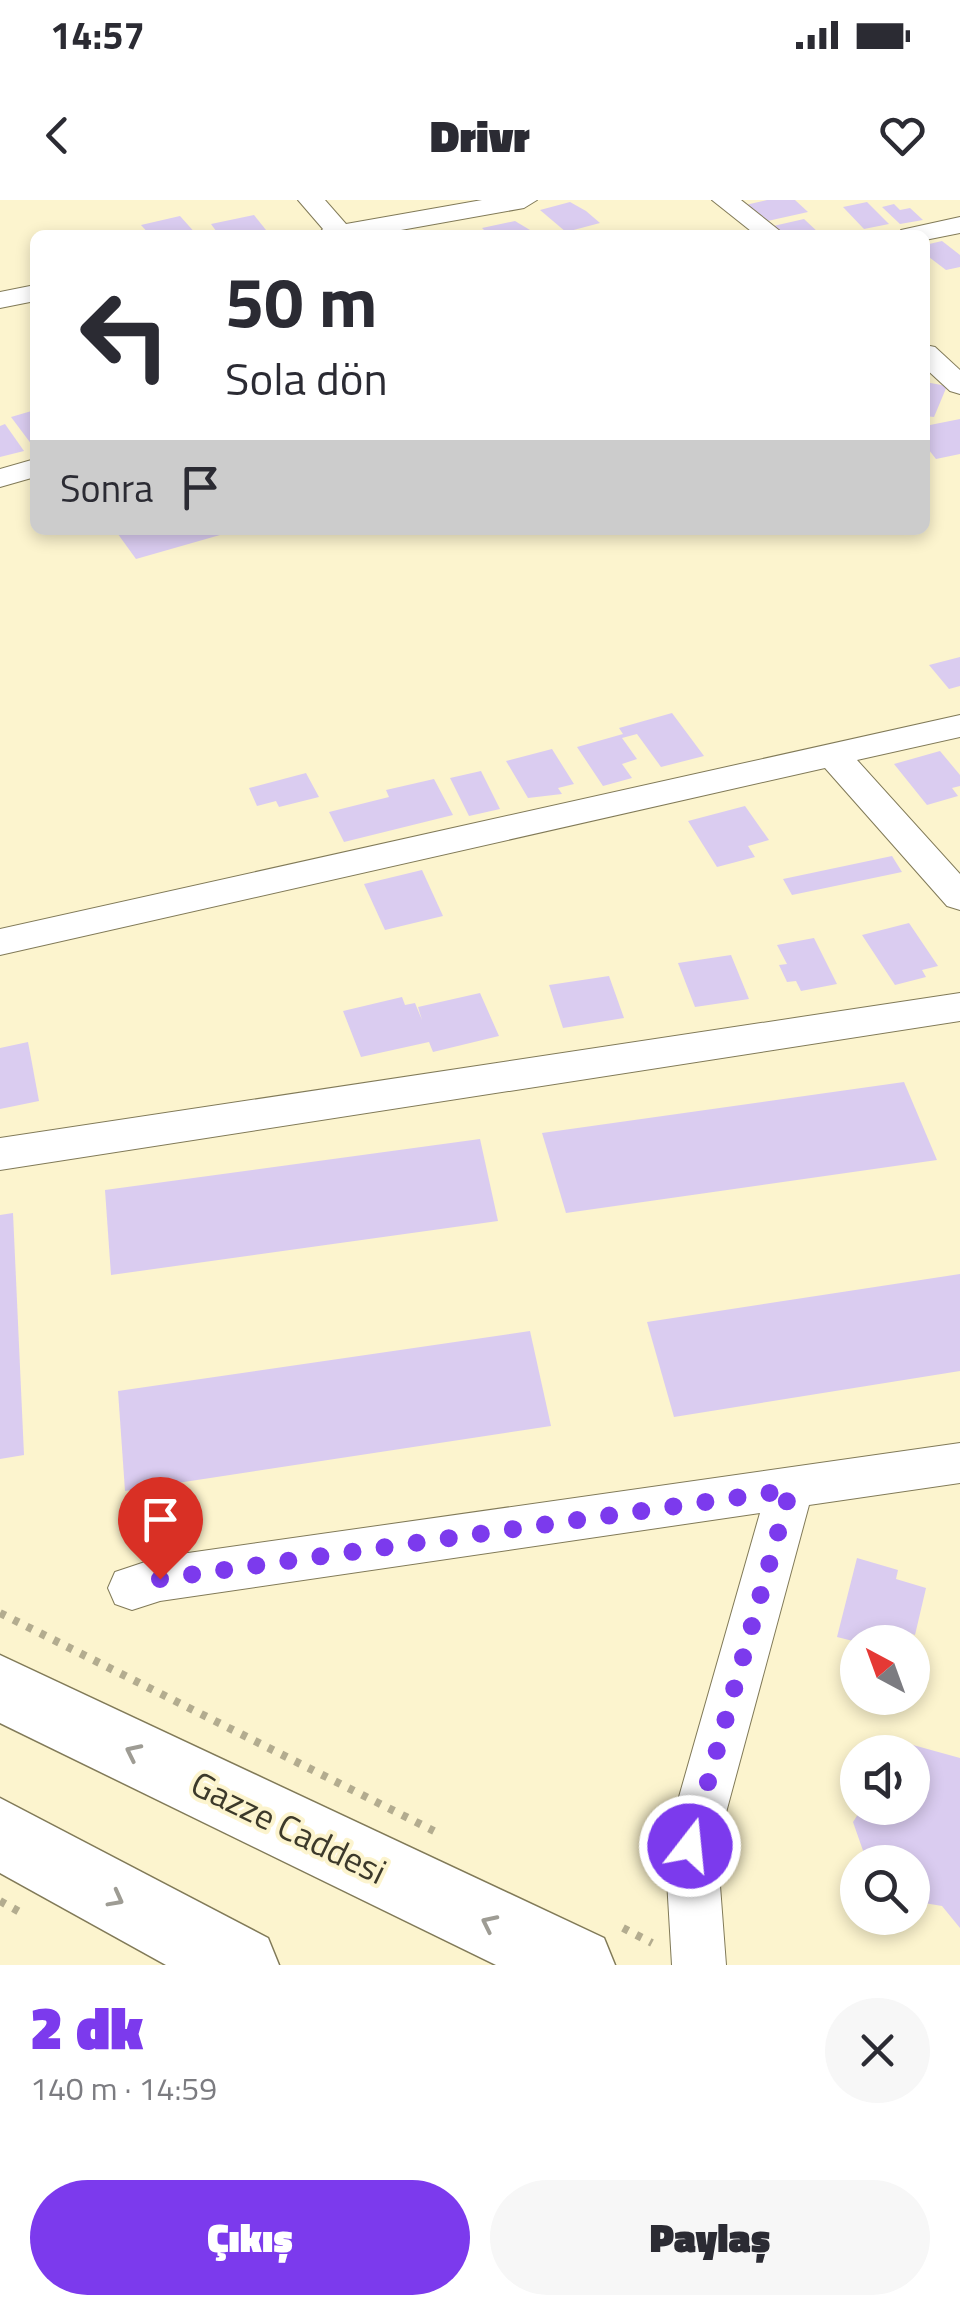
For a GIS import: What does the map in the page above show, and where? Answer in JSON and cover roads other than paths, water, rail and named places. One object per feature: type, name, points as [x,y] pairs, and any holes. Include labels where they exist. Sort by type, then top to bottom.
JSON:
[{"type":"main road","name":"Gazze Caddesi","points":[[0,1688],[594,1944]]},
{"type":"main road","points":[[13,1852],[241,1965]]},
{"type":"street","points":[[310,200],[332,230]]},
{"type":"street","points":[[355,230],[478,205],[524,200]]},
{"type":"street","points":[[725,200],[765,230]]},
{"type":"street","points":[[930,231],[960,225]]},
{"type":"street","points":[[0,300],[30,294]]},
{"type":"street","points":[[930,357],[960,384]]},
{"type":"street","points":[[0,478],[30,469]]},
{"type":"street","points":[[0,942],[960,726]]},
{"type":"street","points":[[833,754],[960,897]]},
{"type":"street","points":[[0,1154],[960,1007]]},
{"type":"street","points":[[132,1588],[160,1579],[960,1463]]},
{"type":"street","points":[[678,1956],[690,1846],[790,1490]]}]
